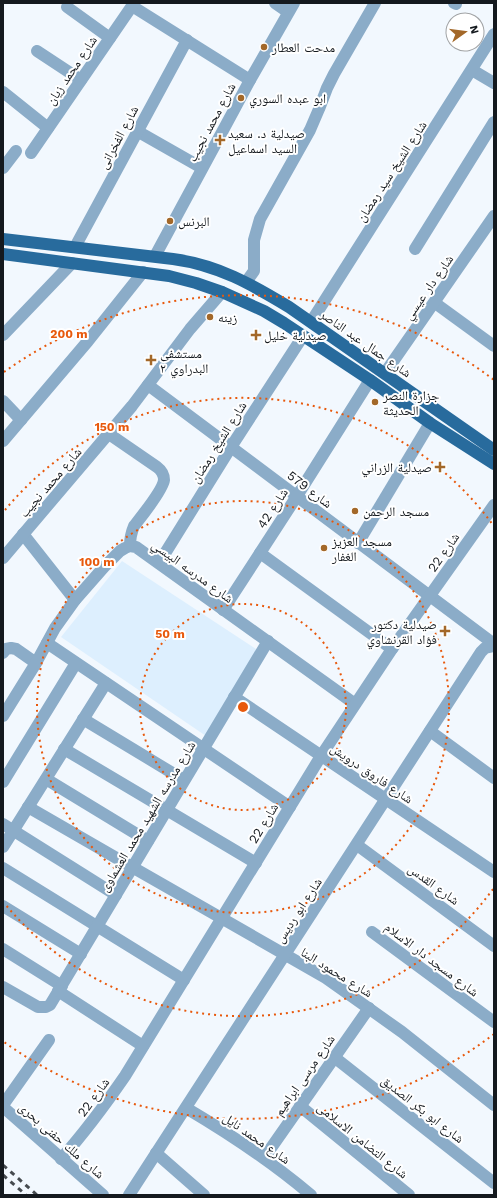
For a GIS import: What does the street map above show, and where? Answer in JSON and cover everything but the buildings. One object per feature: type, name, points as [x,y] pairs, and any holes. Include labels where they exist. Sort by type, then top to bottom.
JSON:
[{"type":"main road","name":"شارع جمال عبد الناصر","points":[[3,239],[155,256],[189,261],[220,270],[246,282],[283,303],[494,450]]},
{"type":"main road","points":[[3,254],[169,276],[222,292],[264,311],[370,380],[430,423],[494,464]]},
{"type":"street","points":[[275,3],[291,8]]},
{"type":"street","points":[[246,282],[254,271],[255,266],[253,248],[260,219],[310,130],[334,74],[375,3]]},
{"type":"street","points":[[133,4],[250,80]]},
{"type":"street","name":"شارع محمد زيان","points":[[31,153],[133,4]]},
{"type":"street","points":[[67,7],[110,38]]},
{"type":"street","name":"شارع محمد نجيب","points":[[155,256],[250,80],[291,8]]},
{"type":"street","name":"شارع الشيخ سيد رمضان","points":[[311,322],[494,34]]},
{"type":"street","name":"شارع الفخرانى","points":[[75,247],[187,40]]},
{"type":"street","points":[[37,51],[81,80]]},
{"type":"street","points":[[472,70],[494,83]]},
{"type":"street","points":[[3,92],[48,128]]},
{"type":"street","points":[[415,249],[494,122]]},
{"type":"street","points":[[137,131],[202,168]]},
{"type":"street","points":[[3,168],[16,151]]},
{"type":"street","name":"شارع دار عيسي","points":[[385,373],[494,216]]},
{"type":"street","points":[[3,334],[72,263]]},
{"type":"street","points":[[3,442],[93,335],[143,272]]},
{"type":"street","name":"شارع محمد نجيب","points":[[3,558],[109,434],[190,329],[222,292]]},
{"type":"street","points":[[435,303],[494,346]]},
{"type":"street","name":"شارع الشيخ رمضان","points":[[159,563],[231,447],[303,336]]},
{"type":"street","name":"شارع 42","points":[[223,610],[370,380]]},
{"type":"street","name":"شارع 579","points":[[148,385],[494,645]]},
{"type":"street","points":[[3,401],[21,420]]},
{"type":"street","points":[[358,542],[430,423]]},
{"type":"street","points":[[109,434],[160,469],[164,476],[164,481],[161,488],[131,532],[130,546]]},
{"type":"street","name":"شارع 22","points":[[62,1159],[106,1105],[144,1046],[321,756],[392,649],[494,504]]},
{"type":"street","points":[[23,534],[75,600]]},
{"type":"street","name":"شارع مدرسه البيسي","points":[[3,716],[36,663],[55,628],[75,600],[104,567],[120,552],[130,546],[136,547],[159,563],[355,704]]},
{"type":"street","points":[[260,553],[392,649]]},
{"type":"street","name":"شارع مدرسه الشهيد محمد العشماوى","points":[[4,989],[38,1007],[46,1007],[50,1004],[268,641]]},
{"type":"street","points":[[47,643],[290,807]]},
{"type":"street","name":"شارع ابو رديس","points":[[129,1195],[481,652],[485,648],[494,645]]},
{"type":"street","points":[[3,653],[6,649],[14,648],[36,663]]},
{"type":"street","points":[[3,782],[76,663]]},
{"type":"street","points":[[3,847],[8,827],[28,807],[106,683]]},
{"type":"street","name":"شارع فاروق درويش","points":[[234,697],[494,872]]},
{"type":"street","points":[[84,719],[184,780]]},
{"type":"street","points":[[430,731],[494,778]]},
{"type":"street","points":[[64,749],[256,863]]},
{"type":"street","points":[[46,778],[148,841]]},
{"type":"street","name":"شارع محمود البنا","points":[[28,807],[326,978],[402,1032],[494,1106]]},
{"type":"street","points":[[8,827],[116,895]]},
{"type":"street","name":"شارع القدس","points":[[357,845],[494,946]]},
{"type":"street","points":[[3,868],[184,980]]},
{"type":"street","points":[[3,906],[81,954]]},
{"type":"street","name":"شارع مسجد دار الاسلام","points":[[372,932],[494,1022]]},
{"type":"street","points":[[3,948],[144,1046]]},
{"type":"street","name":"شارع مرسى ابراهيم","points":[[264,1158],[369,1008]]},
{"type":"street","points":[[3,1106],[49,1040]]},
{"type":"street","name":"شارع ابو بكر الصديق","points":[[334,1057],[494,1183]]},
{"type":"street","name":"شارع ملك حفنى بحرى","points":[[3,1106],[103,1195]]},
{"type":"street","name":"شارع التضامن الاسلامى","points":[[300,1106],[409,1195]]},
{"type":"street","name":"شارع محمد نايل","points":[[186,1108],[264,1158],[307,1194]]},
{"type":"street","points":[[156,1153],[204,1195]]},
{"type":"shaded area","points":[[122,561],[259,651],[206,736],[61,637]]},
{"type":"railway","points":[[3,1165],[37,1195]]},
{"type":"railway","points":[[3,1175],[26,1195]]},
{"type":"place","name":"مدحت العطار","points":[[264,47]]},
{"type":"place","name":"ابو عبده السوري","points":[[241,98]]},
{"type":"place","name":"صيدلية د. سعيد السيد اسماعيل","points":[[220,140]]},
{"type":"place","name":"البرنس","points":[[170,221]]},
{"type":"place","name":"زينه","points":[[210,317]]},
{"type":"place","name":"صيدلية خليل","points":[[256,335]]},
{"type":"place","name":"مستشفى البدراوي ٢","points":[[151,360]]},
{"type":"place","name":"جزارة النصر الحديثة","points":[[375,402]]},
{"type":"place","name":"صيدلية الزراني","points":[[440,467]]},
{"type":"place","name":"مسجد الرحمن","points":[[355,511]]},
{"type":"place","name":"مسجد العزيز الغفار","points":[[324,548]]},
{"type":"place","name":"صيدلية دكتور فؤاد القرنشاوي","points":[[445,631]]}]
